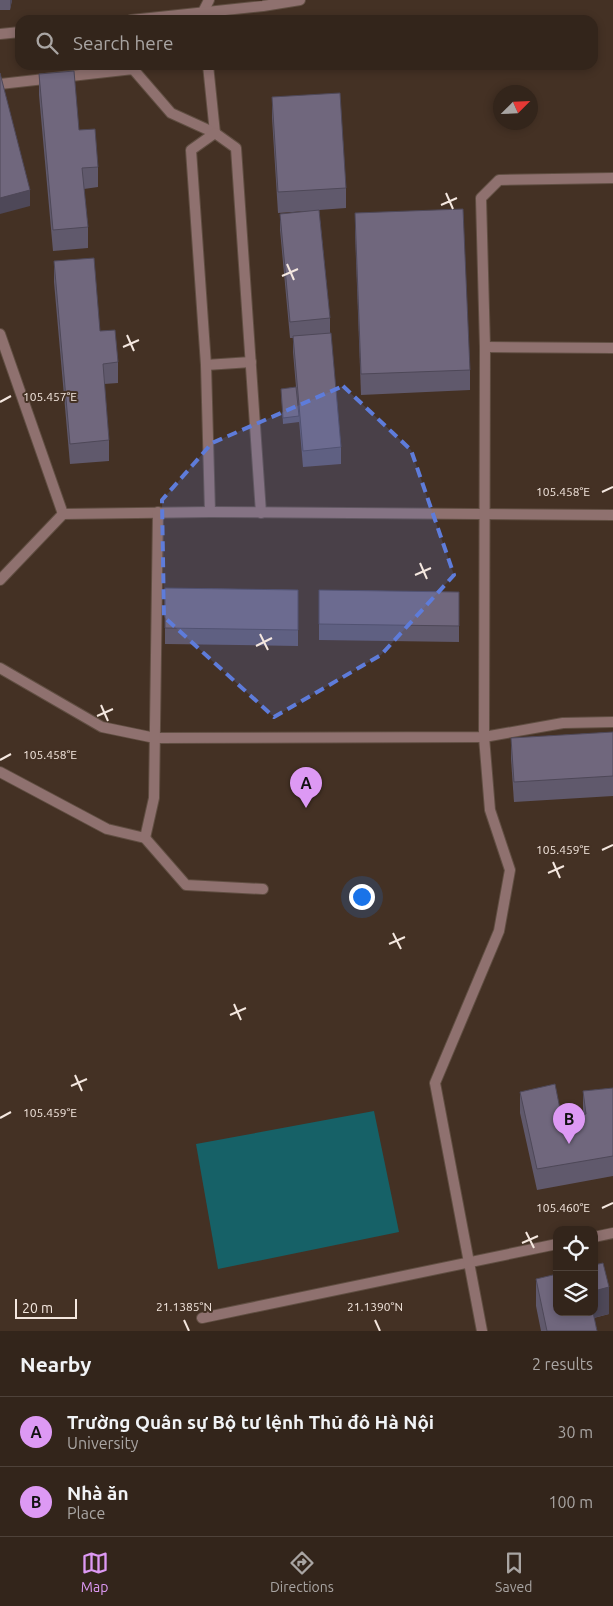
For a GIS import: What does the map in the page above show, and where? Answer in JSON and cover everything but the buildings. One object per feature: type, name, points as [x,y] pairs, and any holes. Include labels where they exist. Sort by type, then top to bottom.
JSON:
[{"type":"street","points":[[203,15],[209,0]]},
{"type":"street","points":[[209,15],[300,0]]},
{"type":"street","points":[[0,34],[15,32]]},
{"type":"street","points":[[0,84],[133,70],[171,113],[215,133],[236,148],[261,512]]},
{"type":"street","points":[[209,70],[215,133]]},
{"type":"street","points":[[210,512],[206,365],[191,150],[215,133]]},
{"type":"street","points":[[482,1331],[467,1262],[435,1083],[499,931],[510,870],[490,810],[484,737],[485,347],[481,198],[499,180],[613,178]]},
{"type":"street","points":[[0,334],[63,514]]},
{"type":"street","points":[[485,347],[613,348]]},
{"type":"street","points":[[206,365],[250,362]]},
{"type":"street","points":[[145,838],[154,798],[158,512]]},
{"type":"street","points":[[0,580],[63,514],[261,512],[613,515]]},
{"type":"street","points":[[0,668],[102,728],[155,738],[484,737],[563,723],[613,722]]},
{"type":"street","points":[[0,772],[108,829],[145,838],[186,885],[263,889]]},
{"type":"street","points":[[598,1236],[613,1233]]},
{"type":"street","points":[[202,1318],[553,1245]]},
{"type":"highlighted area","points":[[343,386],[411,450],[454,575],[381,655],[274,717],[164,617],[162,500],[212,443]]},
{"type":"water","points":[[374,1111],[399,1232],[218,1269],[196,1144]]},
{"type":"place","name":"Trường Quân sự Bộ tư lệnh Thủ đô Hà Nội","points":[[306,808]]},
{"type":"place","name":"Nhà ăn","points":[[569,1144]]}]
